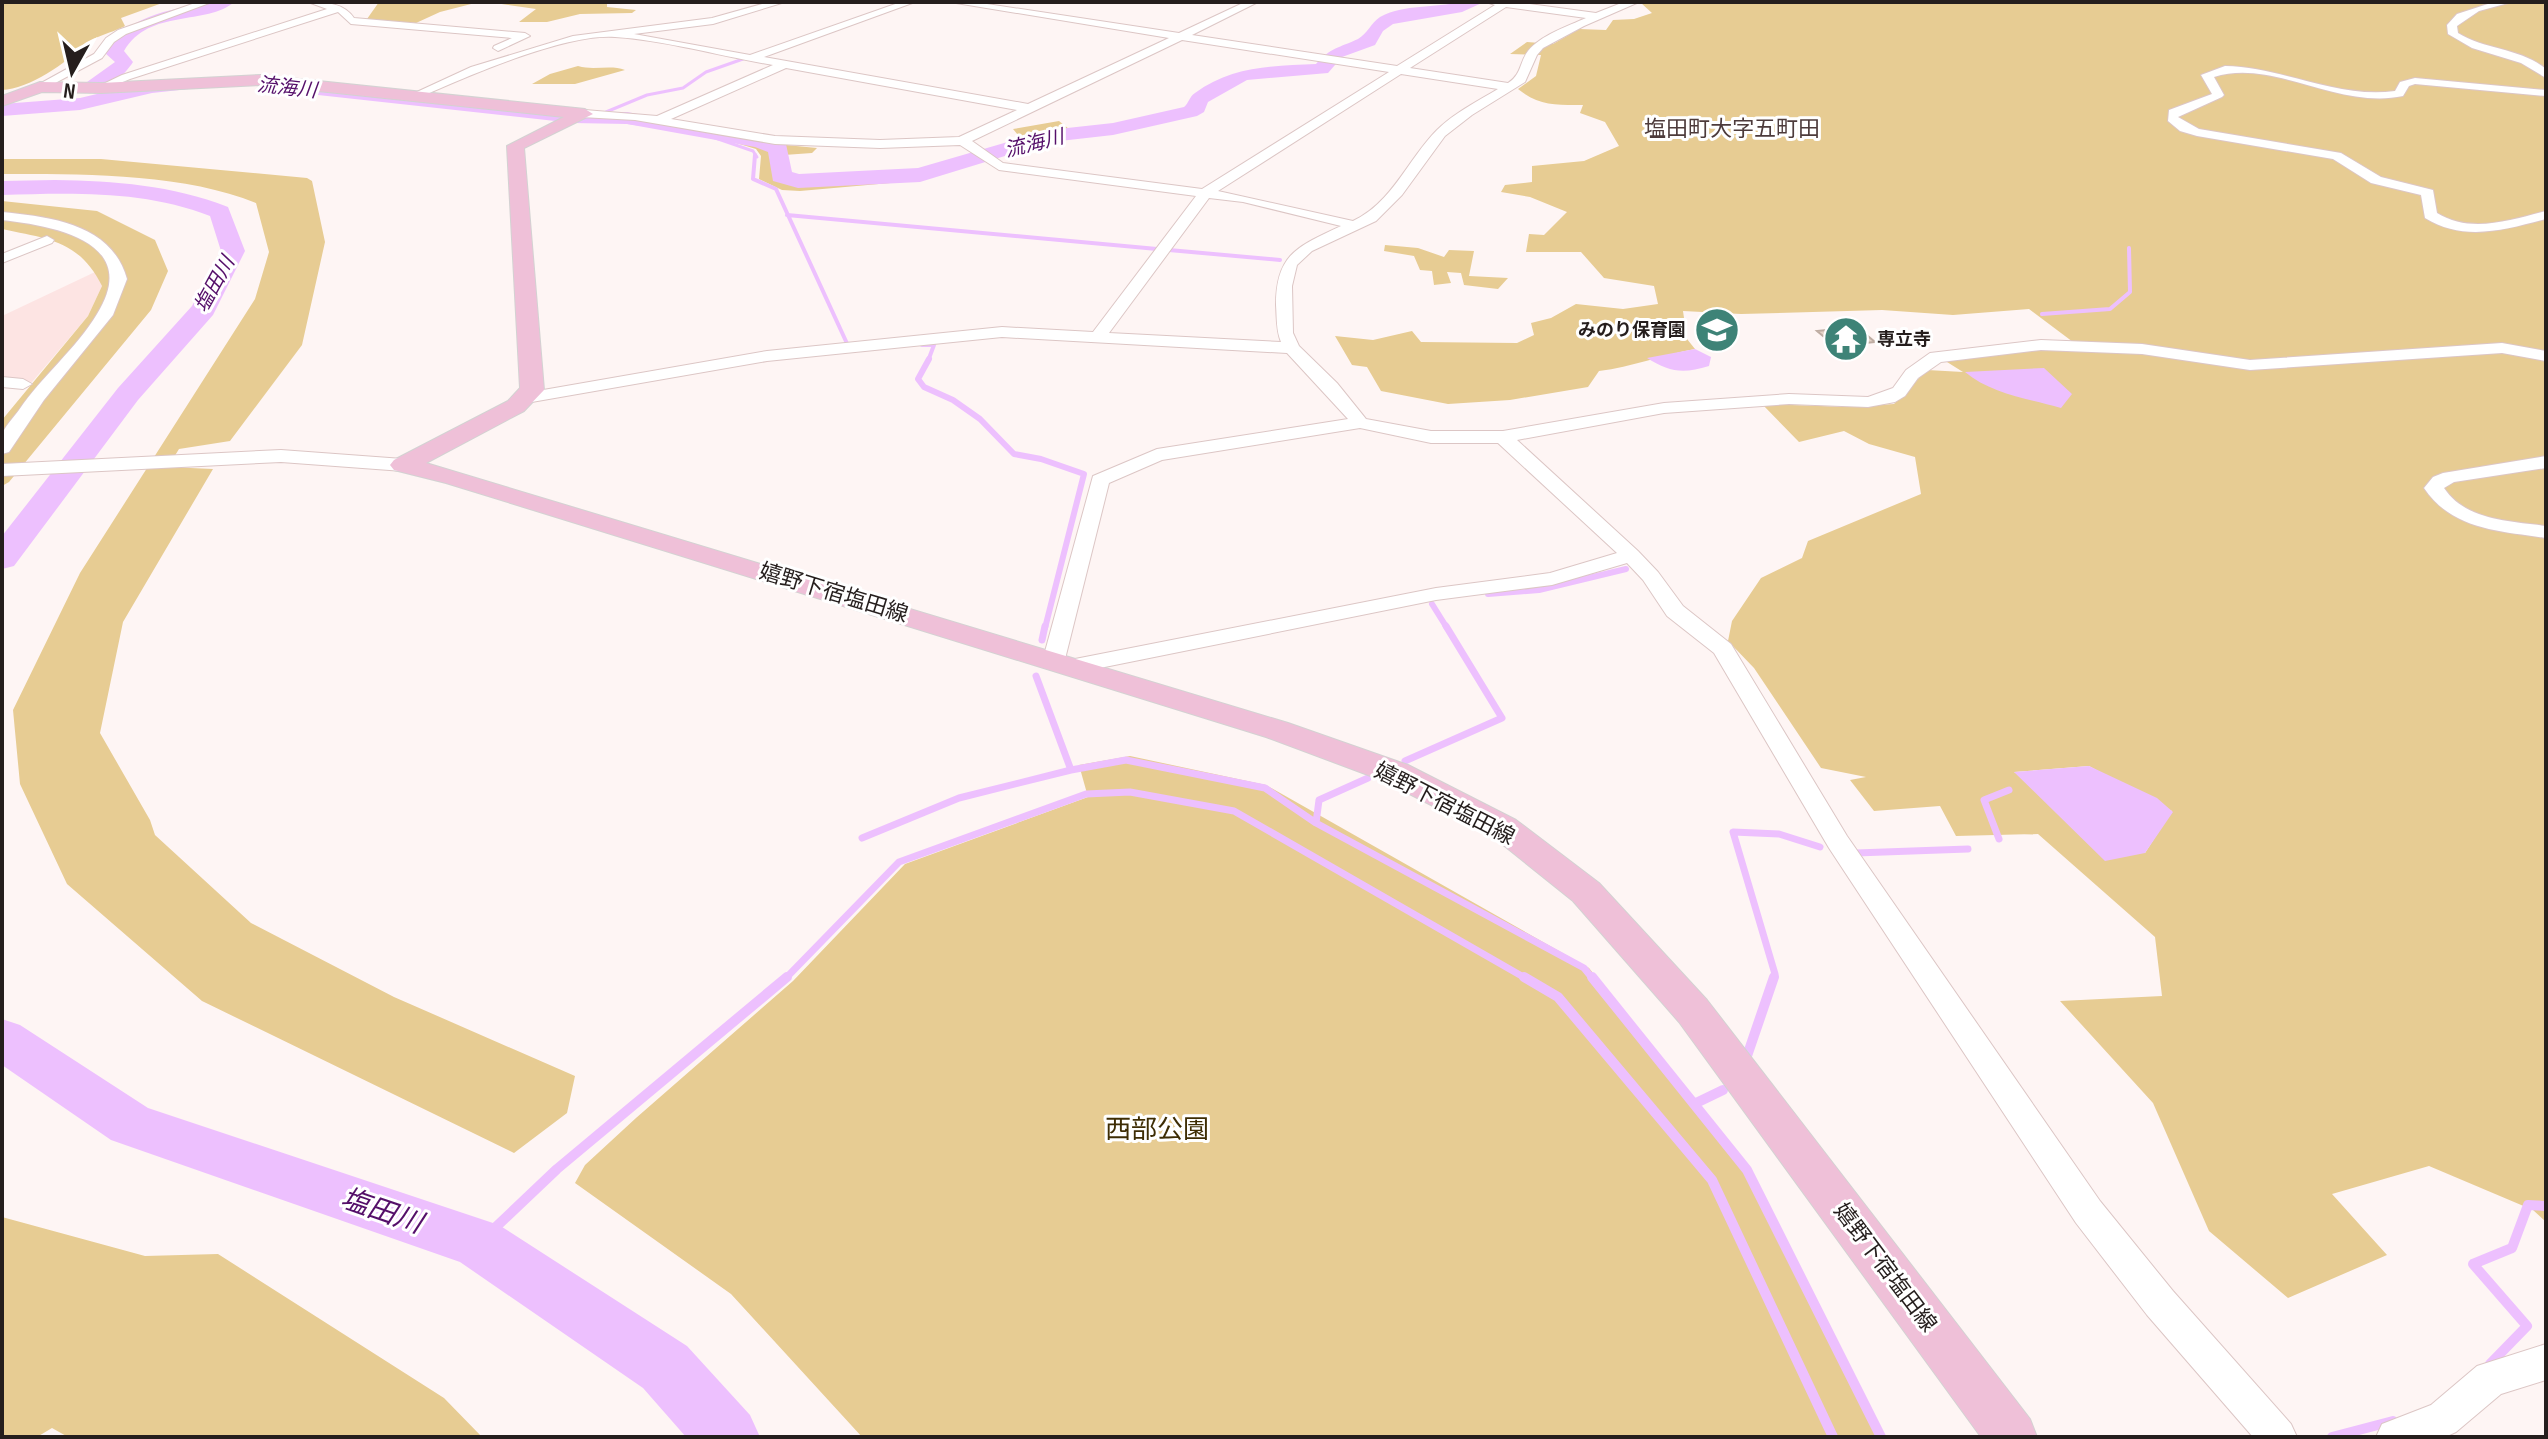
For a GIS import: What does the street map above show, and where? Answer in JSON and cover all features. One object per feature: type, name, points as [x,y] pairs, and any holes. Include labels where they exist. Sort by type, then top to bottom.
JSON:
[{"type":"main road","points":[[2,101],[40,87],[101,88],[261,80],[585,114]]},
{"type":"main road","points":[[403,465],[526,398],[532,390],[515,146],[585,114]]},
{"type":"main road","name":"嬉野下宿塩田線","points":[[403,465],[454,477],[1277,730],[1396,773],[1504,828],[1586,892],[1693,1011],[2012,1437]]},
{"type":"street","points":[[40,87],[98,56],[110,40],[122,32],[207,2]]},
{"type":"street","points":[[313,2],[338,9],[351,21],[525,36],[492,50]]},
{"type":"street","points":[[412,97],[502,60],[577,38],[713,21],[780,2]]},
{"type":"street","points":[[752,58],[910,2]]},
{"type":"street","points":[[955,2],[1510,87]]},
{"type":"street","points":[[961,141],[1253,2]]},
{"type":"street","points":[[1360,423],[1331,387],[1292,348],[1285,333],[1284,286],[1290,263],[1307,248],[1371,218],[1397,192],[1441,133],[1527,74],[1533,52],[1597,16],[1634,2]]},
{"type":"street","points":[[2507,2],[2461,16],[2452,25],[2453,34],[2470,44],[2532,62],[2546,75]]},
{"type":"street","points":[[1098,337],[1206,192],[1399,70],[1498,3],[1597,16]]},
{"type":"street","points":[[101,88],[126,77],[338,9]]},
{"type":"street","points":[[611,33],[1028,108]]},
{"type":"street","points":[[478,55],[502,60]]},
{"type":"street","points":[[660,119],[786,64]]},
{"type":"street","points":[[2546,93],[2415,81],[2404,84],[2399,94],[2366,96],[2226,69],[2207,75],[2218,95],[2214,99],[2173,113],[2172,118],[2184,128],[2197,132],[2348,161],[2376,180],[2428,193],[2430,215],[2446,224],[2487,229],[2546,215]]},
{"type":"street","points":[[585,114],[660,119],[775,140],[880,144],[961,141],[970,144],[999,166],[1206,192],[1353,225]]},
{"type":"street","points":[[2,216],[58,225],[86,237],[110,254],[119,279],[105,315],[37,397],[2,448]]},
{"type":"street","points":[[2,259],[47,240]]},
{"type":"street","points":[[526,398],[767,356],[1002,332],[1292,348]]},
{"type":"street","points":[[1631,555],[1552,579],[1436,594],[1064,663],[1100,480],[1157,455],[1360,423],[1431,437],[1503,437],[1664,408],[1789,399],[1868,402],[1889,398],[1899,392],[1912,374],[1936,357],[2041,345],[2142,349],[2250,365],[2502,348],[2522,349],[2546,356]]},
{"type":"street","points":[[2,382],[23,384]]},
{"type":"street","points":[[1503,437],[1631,555],[1675,611],[1723,649],[1838,842],[2088,1212],[2160,1303],[2278,1437]]},
{"type":"street","points":[[2,470],[281,456],[403,465]]},
{"type":"street","points":[[2546,462],[2450,477],[2434,488],[2448,507],[2462,514],[2546,532]]},
{"type":"street","points":[[2395,1437],[2443,1419],[2490,1379],[2546,1362]]},
{"type":"shaded area","points":[[95,272],[102,286],[88,316],[32,382],[2,378],[2,316]]},
{"type":"shaded area","points":[[1695,349],[1711,357],[1709,366],[1676,370],[1647,358]]},
{"type":"shaded area","points":[[2044,368],[2072,394],[2061,408],[1999,391],[1965,372]]},
{"type":"shaded area","points":[[2089,766],[2157,798],[2173,812],[2145,853],[2105,861],[2014,772]]},
{"type":"green space","points":[[2,2],[165,2],[121,18],[125,26],[87,42],[58,67],[35,80],[2,90]]},
{"type":"green space","points":[[379,2],[479,2],[440,12],[416,23],[367,19]]},
{"type":"green space","points":[[488,2],[607,2],[607,7],[636,10],[632,13],[580,14],[547,22],[519,22],[536,9]]},
{"type":"green space","points":[[2546,2],[2546,1222],[2533,1210],[2429,1166],[2332,1194],[2387,1255],[2288,1298],[2209,1231],[2153,1103],[2060,1001],[2162,996],[2155,937],[2038,834],[1956,836],[1940,806],[1874,811],[1850,780],[1866,777],[1821,768],[1754,668],[1728,641],[1732,621],[1761,578],[1802,558],[1808,541],[1921,494],[1915,457],[1869,444],[1844,431],[1799,442],[1762,404],[1849,407],[1894,404],[1927,370],[1963,372],[1947,362],[1958,352],[2081,348],[2029,309],[1953,315],[1882,310],[1741,314],[1683,311],[1687,339],[1695,349],[1599,371],[1588,387],[1510,400],[1448,404],[1381,391],[1367,367],[1352,365],[1335,336],[1373,340],[1412,331],[1421,342],[1517,343],[1534,335],[1531,323],[1551,318],[1576,304],[1623,309],[1658,304],[1654,286],[1604,278],[1581,252],[1526,252],[1529,234],[1544,235],[1567,212],[1530,197],[1501,192],[1505,185],[1532,182],[1532,166],[1584,161],[1619,146],[1605,122],[1580,113],[1583,105],[1541,102],[1518,89],[1536,76],[1541,55],[1510,54],[1527,42],[1553,44],[1579,29],[1606,30],[1613,20],[1634,19],[1652,13],[1641,3]],"holes":[[[2089,766],[2172,811],[2145,853],[2014,772]]]},
{"type":"green space","points":[[578,66],[625,70],[575,84],[532,84],[550,74]]},
{"type":"green space","points":[[625,119],[702,130],[753,142],[817,148],[812,153],[770,156],[773,177],[795,183],[921,176],[924,180],[782,190],[759,179],[761,156],[756,149],[700,132],[619,121]]},
{"type":"green space","points":[[1059,121],[1069,129],[1023,141],[1013,129]]},
{"type":"green space","points":[[2,159],[101,159],[307,178],[312,181],[325,242],[302,345],[230,441],[179,449],[168,467],[213,469],[123,622],[100,733],[150,820],[155,835],[251,923],[394,997],[575,1076],[567,1113],[514,1153],[202,1001],[67,884],[20,784],[13,710],[80,573],[255,299],[269,252],[256,203],[196,186],[131,177],[2,174]]},
{"type":"green space","points":[[2,201],[97,211],[155,240],[168,271],[151,310],[9,482],[2,486],[2,420],[88,316],[102,286],[83,259],[72,250],[48,239],[2,229]]},
{"type":"green space","points":[[1385,245],[1418,248],[1444,257],[1449,250],[1474,251],[1469,276],[1508,278],[1498,289],[1464,285],[1461,273],[1447,272],[1451,283],[1434,285],[1432,271],[1420,270],[1414,256],[1384,251]]},
{"type":"green space","name":"西部公園","points":[[1130,756],[1266,785],[1589,968],[1751,1170],[1884,1437],[862,1437],[731,1294],[575,1183],[585,1165],[793,981],[905,864],[1088,797],[1079,765]]},
{"type":"green space","points":[[2,1217],[145,1256],[218,1254],[444,1398],[482,1437],[68,1437],[52,1428],[37,1437],[2,1437]]},
{"type":"building","name":"専立寺","points":[[1857,327],[1875,342],[1835,346],[1817,331]]},
{"type":"waterway","points":[[94,86],[118,70],[124,62],[122,56],[114,53],[133,30],[163,17],[226,2]]},
{"type":"waterway","name":"流海川","points":[[584,118],[627,118],[760,142],[778,149],[781,176],[798,181],[920,175],[1049,136],[1113,129],[1190,112],[1197,108],[1199,99],[1240,76],[1256,72],[1321,69],[1336,53],[1369,41],[1387,20],[1476,2]]},
{"type":"waterway","points":[[606,112],[647,95],[683,88],[706,72],[743,59]]},
{"type":"waterway","name":"流海川","points":[[2,110],[80,104],[152,87],[191,84]]},
{"type":"waterway","name":"流海川","points":[[318,89],[573,117]]},
{"type":"waterway","name":"流海川","points":[[594,118],[698,132],[753,151],[757,157]]},
{"type":"waterway","points":[[755,155],[753,179],[776,189],[788,215]]},
{"type":"waterway","name":"塩田川","points":[[2,188],[114,189],[171,196],[197,203],[220,212],[233,251],[204,309],[128,394],[2,559]]},
{"type":"waterway","points":[[788,215],[1157,249]]},
{"type":"waterway","points":[[788,215],[850,350]]},
{"type":"waterway","points":[[2042,314],[2110,309],[2130,292],[2129,248]]},
{"type":"waterway","points":[[1169,250],[1280,260]]},
{"type":"waterway","points":[[922,345],[934,345],[928,360]]},
{"type":"waterway","points":[[928,360],[918,379],[924,387],[953,400],[980,419],[1014,454],[1041,459],[1084,474],[1045,628]]},
{"type":"waterway","points":[[1488,594],[1539,590],[1626,569]]},
{"type":"waterway","points":[[1432,604],[1447,628]]},
{"type":"waterway","points":[[1042,640],[1045,626]]},
{"type":"waterway","points":[[1405,761],[1502,718],[1446,626]]},
{"type":"waterway","points":[[1036,676],[1071,770]]},
{"type":"waterway","points":[[1071,770],[1126,760],[1265,788],[1316,823]]},
{"type":"waterway","points":[[862,838],[959,798],[1071,770]]},
{"type":"waterway","points":[[1316,823],[1319,800],[1368,778]]},
{"type":"waterway","points":[[1999,839],[1984,800],[2009,790]]},
{"type":"waterway","points":[[787,977],[899,862],[1086,794],[1130,792],[1234,811],[1527,979]]},
{"type":"waterway","points":[[1316,823],[1584,968],[1593,979]]},
{"type":"waterway","points":[[1773,979],[1775,974],[1733,832],[1779,834],[1820,847]]},
{"type":"waterway","points":[[1856,853],[1968,849]]},
{"type":"waterway","points":[[479,1243],[557,1169],[787,977]]},
{"type":"waterway","points":[[1524,977],[1558,997],[1712,1180],[1833,1437]]},
{"type":"waterway","points":[[1592,977],[1747,1170],[1881,1437]]},
{"type":"waterway","points":[[1746,1059],[1774,977]]},
{"type":"waterway","name":"塩田川","points":[[2,1039],[130,1124],[479,1243],[665,1367],[728,1437]]},
{"type":"waterway","points":[[1694,1104],[1723,1090]]},
{"type":"waterway","points":[[2490,1364],[2527,1326],[2473,1264],[2512,1248],[2528,1205],[2546,1206]]},
{"type":"waterway","points":[[2332,1437],[2393,1421]]},
{"type":"place","name":"みのり保育園","points":[[1717,330]]},
{"type":"place","name":"専立寺","points":[[1846,339]]},
{"type":"district","name":"塩田町大字五町田","points":[[1732,128]]}]
